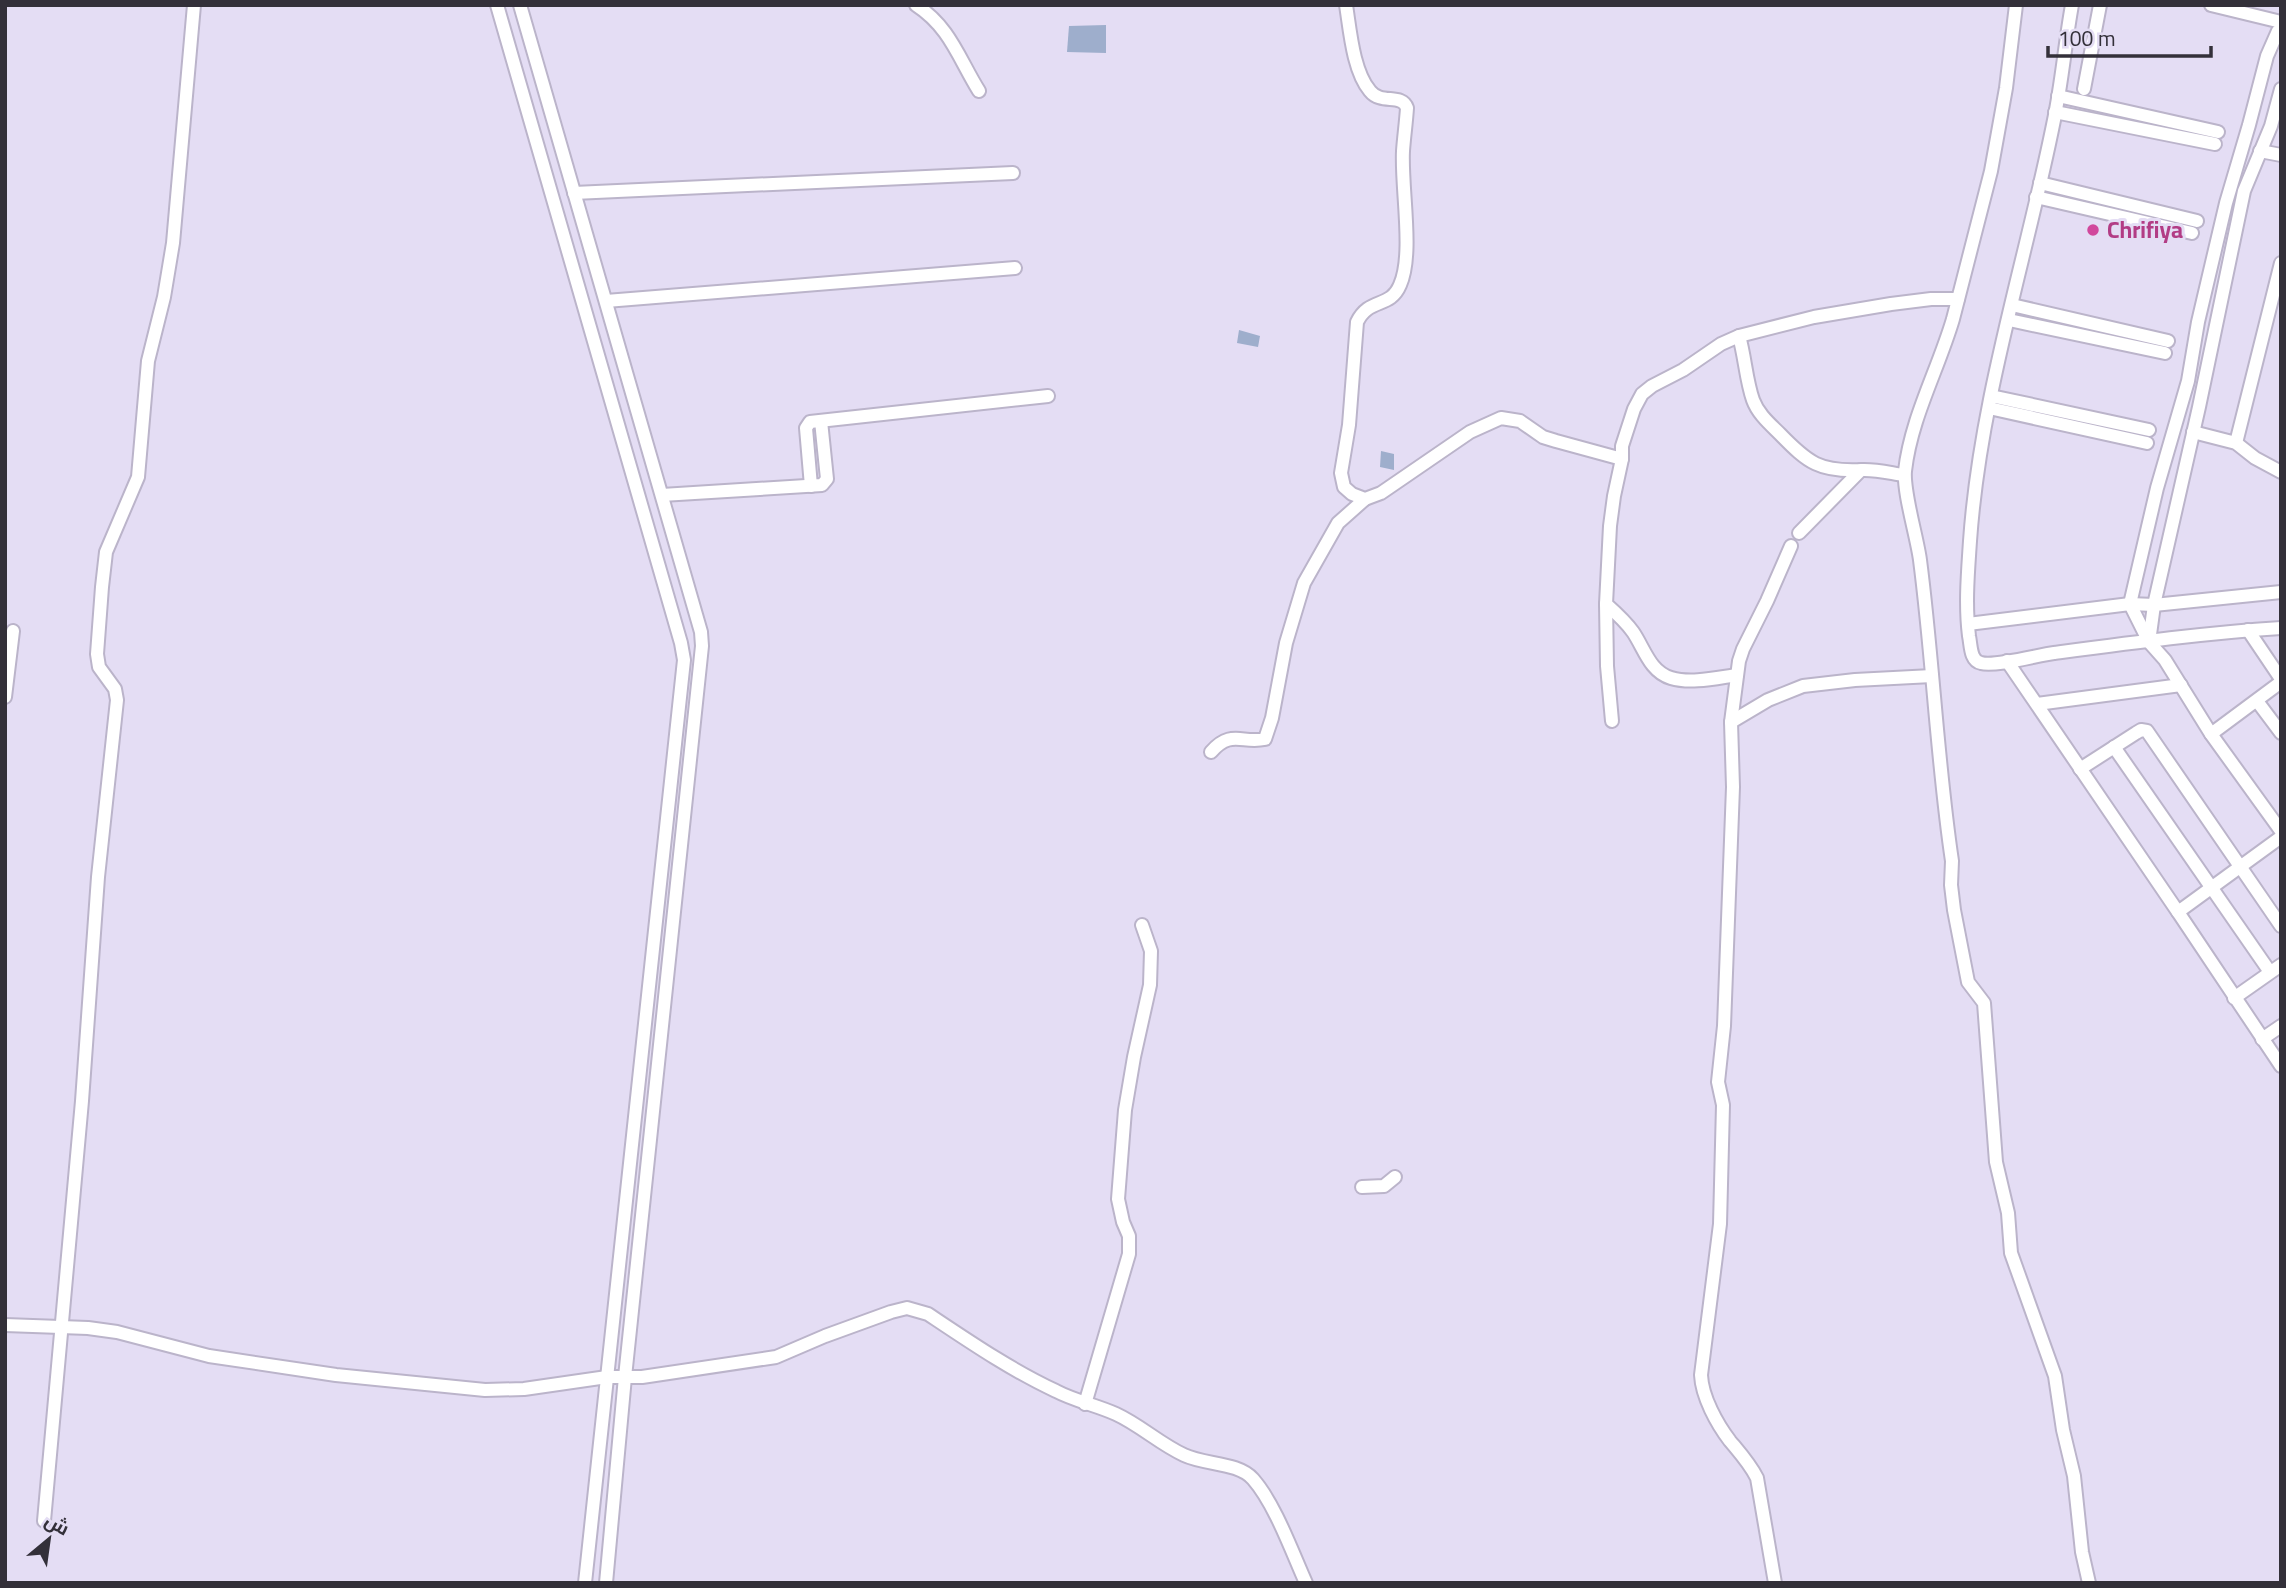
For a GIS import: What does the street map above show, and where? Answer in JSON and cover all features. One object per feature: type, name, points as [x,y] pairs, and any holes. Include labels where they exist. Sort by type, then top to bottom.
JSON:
[{"type":"street","points":[[44,1521],[82,1101],[98,877],[117,700],[115,689],[99,667],[97,633],[106,552],[138,477],[148,361],[164,297],[173,243],[194,5]]},
{"type":"street","points":[[497,5],[600,357],[684,660],[585,1583]]},
{"type":"street","points":[[520,5],[701,632],[702,646],[606,1583]]},
{"type":"street","points":[[916,5],[933,16],[955,46],[979,91]]},
{"type":"street","points":[[1346,5],[1354,52],[1364,83],[1376,97],[1382,100],[1401,100],[1407,108],[1403,151],[1406,242],[1404,273],[1393,297],[1366,309],[1357,322],[1349,425],[1340,472],[1344,487],[1352,494],[1365,499]]},
{"type":"street","points":[[2016,5],[2006,88],[1991,171],[1946,343],[1921,406],[1904,475],[1920,558],[1952,861],[1954,910],[1968,982],[1984,1003],[1996,1162],[2008,1213],[2011,1253],[2055,1376],[2063,1430],[2074,1476],[2082,1552],[2090,1583]]},
{"type":"street","points":[[2072,5],[2055,112],[2000,352],[1973,496],[1967,593],[1972,653],[1982,664],[2196,635],[2281,628]]},
{"type":"street","points":[[2084,89],[2100,5]]},
{"type":"street","points":[[2211,5],[2279,26],[2264,66],[2225,203],[2198,322],[2188,381],[2157,488],[2130,604],[2149,642],[2165,660],[2211,734],[2281,831]]},
{"type":"street","points":[[2149,642],[2154,604],[2244,191],[2271,126],[2281,89]]},
{"type":"street","points":[[2055,112],[2152,132],[2217,138],[2154,117],[2058,96]]},
{"type":"street","points":[[2152,132],[2154,117]]},
{"type":"street","points":[[2260,152],[2281,155]]},
{"type":"street","points":[[574,193],[1013,173]]},
{"type":"street","points":[[2036,197],[2127,219],[2195,227],[2130,204],[2040,183]]},
{"type":"street","points":[[2127,219],[2130,204]]},
{"type":"street","points":[[2236,443],[2281,263]]},
{"type":"street","points":[[606,301],[1015,268]]},
{"type":"street","points":[[1612,721],[1607,666],[1606,604],[1610,526],[1622,446],[1634,408],[1642,394],[1721,344],[1739,336],[1814,317],[1891,303],[1958,299]]},
{"type":"street","points":[[2009,320],[2105,342],[2167,347],[2108,327],[2012,305]]},
{"type":"street","points":[[2105,342],[2108,327]]},
{"type":"street","points":[[1739,336],[1753,400],[1767,421],[1789,443],[1821,467],[1904,475]]},
{"type":"street","points":[[662,495],[822,485],[827,479],[821,421],[1048,396]]},
{"type":"street","points":[[1990,402],[2148,436]]},
{"type":"street","points":[[1211,752],[1219,743],[1229,740],[1265,739],[1272,718],[1286,643],[1304,583],[1338,523],[1365,499],[1381,493],[1470,432],[1501,418],[1520,421],[1556,442],[1622,459]]},
{"type":"street","points":[[2193,432],[2236,443],[2255,458],[2281,472]]},
{"type":"street","points":[[1799,533],[1861,470]]},
{"type":"street","points":[[1775,1583],[1757,1478],[1717,1419],[1701,1375],[1720,1224],[1723,1105],[1717,1082],[1724,1026],[1733,787],[1731,722],[1743,649],[1791,545]]},
{"type":"street","points":[[1968,624],[2130,604],[2281,592]]},
{"type":"street","points":[[1606,604],[1633,631],[1650,662],[1668,677],[1680,680],[1737,675]]},
{"type":"street","points":[[2211,734],[2281,681],[2248,630]]},
{"type":"street","points":[[5,697],[13,631]]},
{"type":"street","points":[[2007,661],[2281,1066]]},
{"type":"street","points":[[1731,722],[1768,700],[1803,686],[1855,680],[1932,677]]},
{"type":"street","points":[[2037,704],[2181,685]]},
{"type":"street","points":[[2257,701],[2281,733]]},
{"type":"street","points":[[2080,769],[2141,730],[2147,731],[2281,926]]},
{"type":"street","points":[[2114,747],[2212,887],[2276,968],[2234,998]]},
{"type":"street","points":[[2178,912],[2281,837]]},
{"type":"street","points":[[1084,1404],[1129,1254],[1129,1236],[1118,1199],[1125,1110],[1150,985],[1151,951],[1142,925]]},
{"type":"street","points":[[2262,1039],[2281,1026]]},
{"type":"street","points":[[1362,1187],[1384,1186],[1395,1177]]},
{"type":"street","points":[[5,1325],[61,1326],[117,1332],[209,1356],[278,1367],[485,1390],[524,1389],[607,1377],[642,1377],[776,1357],[825,1336],[907,1308],[928,1314],[989,1355],[1057,1392],[1115,1414],[1183,1455],[1199,1461],[1234,1466],[1253,1478],[1275,1515],[1306,1583]]},
{"type":"water","points":[[1106,25],[1106,53],[1067,52],[1069,26]]},
{"type":"water","points":[[1239,330],[1260,336],[1258,347],[1237,343]]},
{"type":"water","points":[[1381,451],[1394,454],[1394,470],[1380,467]]},
{"type":"place","name":"Chrifiya","points":[[2093,230]]}]
